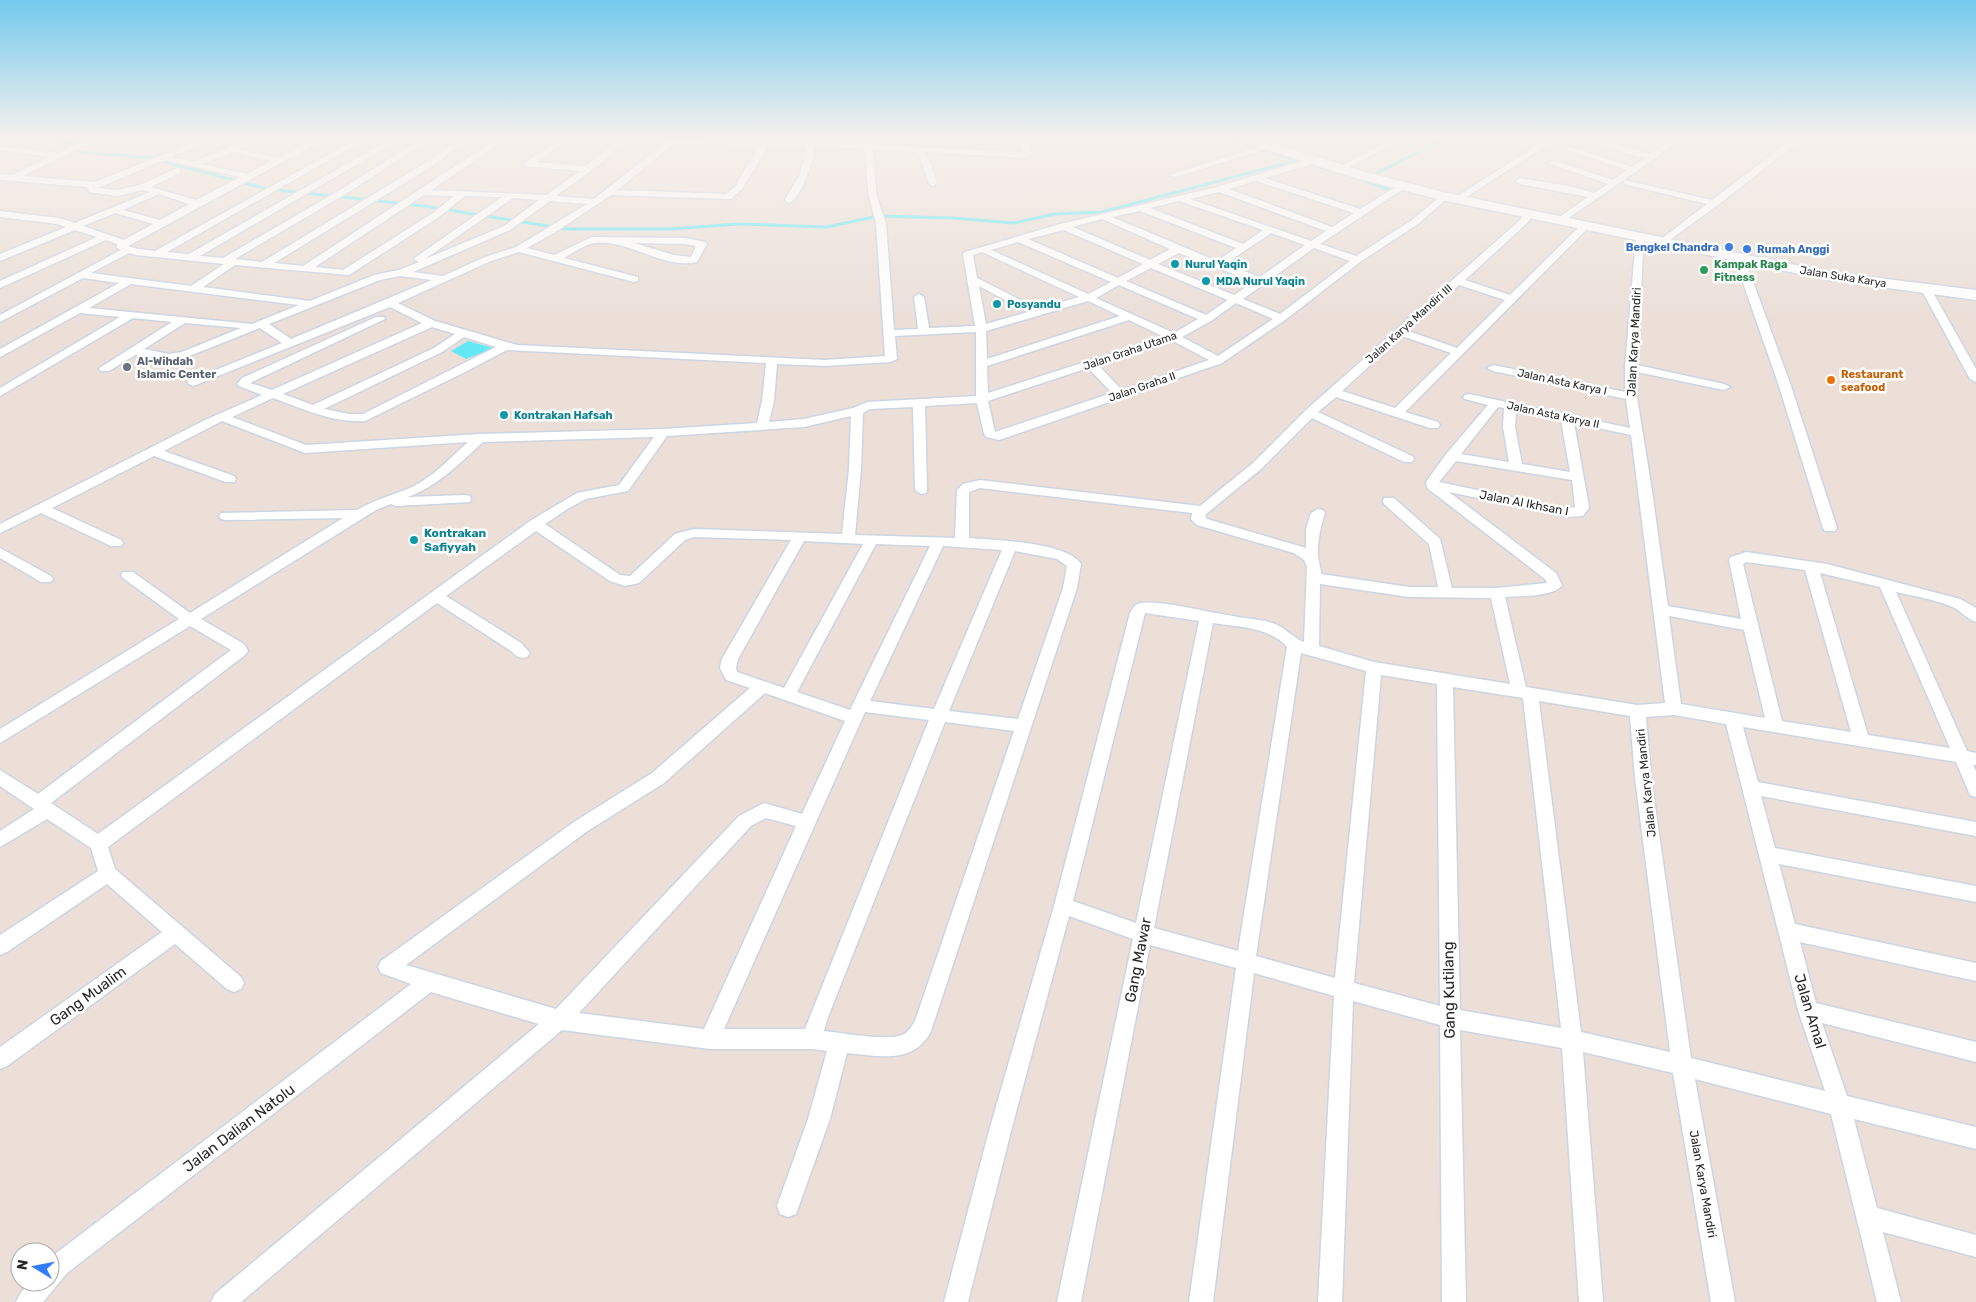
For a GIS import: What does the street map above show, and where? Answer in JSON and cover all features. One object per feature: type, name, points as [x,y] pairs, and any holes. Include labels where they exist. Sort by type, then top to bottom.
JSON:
[{"type":"main road","name":"Jalan Suka Karya","points":[[1451,199],[1526,218],[1561,220],[1829,276],[1976,295]]},
{"type":"street","points":[[0,258],[141,199]]},
{"type":"street","points":[[184,199],[197,202]]},
{"type":"street","points":[[0,319],[81,275],[203,199]]},
{"type":"street","points":[[156,254],[255,199]]},
{"type":"street","points":[[191,258],[293,199]]},
{"type":"street","points":[[193,289],[229,261],[332,199]]},
{"type":"street","points":[[264,265],[372,199]]},
{"type":"street","points":[[305,269],[412,199]]},
{"type":"street","points":[[345,273],[436,215],[457,199]]},
{"type":"street","points":[[417,266],[416,262],[418,260],[506,199]]},
{"type":"street","points":[[133,351],[169,357],[179,356],[378,277],[401,273],[507,228],[545,199]]},
{"type":"street","points":[[555,199],[596,202]]},
{"type":"street","points":[[193,383],[390,303],[488,259],[519,249],[601,199]]},
{"type":"street","points":[[390,303],[431,322],[505,346],[824,363],[891,359],[880,218],[874,199]]},
{"type":"street","points":[[982,249],[1102,216],[1181,199],[1357,260]]},
{"type":"street","points":[[1247,199],[1333,230]]},
{"type":"street","points":[[1319,199],[1360,212]]},
{"type":"street","name":"Jalan Graha Utama","points":[[222,417],[305,449],[480,438],[663,433],[804,423],[868,406],[982,399],[1174,337],[1207,319],[1333,230],[1383,199]]},
{"type":"street","name":"Jalan Graha II","points":[[982,249],[969,254],[981,329],[982,399],[990,434],[997,436],[1218,361],[1282,318],[1357,260],[1447,199]]},
{"type":"street","points":[[1561,220],[1592,199]]},
{"type":"street","points":[[1696,199],[1714,203]]},
{"type":"street","points":[[1664,242],[1719,199]]},
{"type":"street","points":[[1141,208],[1243,247]]},
{"type":"street","points":[[114,210],[162,223]]},
{"type":"street","points":[[0,214],[59,221],[106,237],[125,247],[156,254],[378,277]]},
{"type":"street","points":[[1102,216],[1178,249],[1261,281]]},
{"type":"street","name":"Jalan Karya Mandiri III","points":[[1203,510],[1257,466],[1310,413],[1526,218]]},
{"type":"street","points":[[1397,413],[1586,225]]},
{"type":"street","points":[[1063,226],[1235,300],[1282,318]]},
{"type":"street","points":[[1218,264],[1271,229]]},
{"type":"street","points":[[0,287],[106,237]]},
{"type":"street","name":"Jalan Karya Mandiri","points":[[1641,237],[1630,397],[1646,491],[1674,709],[1637,711],[1645,788],[1682,1065],[1723,1302]]},
{"type":"street","points":[[1019,239],[1207,319]]},
{"type":"street","points":[[556,258],[589,241],[616,241],[685,241],[702,244],[694,260],[673,258],[616,241]]},
{"type":"street","points":[[519,249],[634,279]]},
{"type":"street","points":[[982,249],[1174,337],[1218,361]]},
{"type":"street","points":[[889,333],[981,329],[1038,313],[1088,298],[1178,249]]},
{"type":"street","points":[[1739,257],[1784,383],[1830,528]]},
{"type":"street","points":[[401,273],[445,279]]},
{"type":"street","points":[[81,275],[309,304]]},
{"type":"street","points":[[974,280],[1038,313]]},
{"type":"street","points":[[0,354],[129,281]]},
{"type":"street","points":[[1458,281],[1512,299]]},
{"type":"street","points":[[1926,289],[1976,379]]},
{"type":"street","points":[[918,297],[924,332]]},
{"type":"street","points":[[78,310],[256,325],[289,343]]},
{"type":"street","points":[[0,393],[131,315]]},
{"type":"street","points":[[981,364],[1129,317]]},
{"type":"street","points":[[380,319],[243,383],[342,417],[369,416],[505,346]]},
{"type":"street","points":[[105,369],[183,320]]},
{"type":"street","points":[[0,528],[222,417],[431,322]]},
{"type":"street","points":[[1401,332],[1459,352]]},
{"type":"street","points":[[316,408],[438,350],[463,333]]},
{"type":"street","points":[[762,426],[768,401],[772,360]]},
{"type":"street","points":[[1090,364],[1120,395]]},
{"type":"street","points":[[1631,367],[1724,387]]},
{"type":"street","name":"Jalan Asta Karya I","points":[[1493,368],[1630,397]]},
{"type":"street","points":[[1333,392],[1434,425]]},
{"type":"street","name":"Jalan Asta Karya II","points":[[1470,397],[1637,433]]},
{"type":"street","points":[[1314,578],[1403,592],[1497,593],[1550,588],[1555,585],[1551,576],[1432,484],[1432,481],[1451,456],[1496,402]]},
{"type":"street","points":[[918,403],[921,490]]},
{"type":"street","points":[[1510,405],[1509,427],[1516,467]]},
{"type":"street","points":[[848,537],[856,469],[857,410]]},
{"type":"street","points":[[1310,413],[1408,459]]},
{"type":"street","name":"Jalan Al Ikhsan I","points":[[1432,484],[1576,513],[1581,511],[1582,504],[1567,418]]},
{"type":"street","points":[[98,844],[564,504],[582,496],[623,488],[663,433]]},
{"type":"street","points":[[0,737],[379,503],[418,488],[435,478],[480,438]]},
{"type":"street","points":[[153,451],[230,479]]},
{"type":"street","points":[[1451,456],[1577,477]]},
{"type":"street","points":[[962,542],[963,490],[968,486],[985,484],[1011,486],[1203,510]]},
{"type":"street","points":[[379,503],[465,499]]},
{"type":"street","points":[[1388,501],[1435,542],[1446,592]]},
{"type":"street","points":[[41,508],[116,542]]},
{"type":"street","points":[[1203,510],[1198,514],[1198,519],[1202,522],[1299,550],[1312,559]]},
{"type":"street","points":[[1201,1302],[1246,962],[1314,578],[1312,559],[1313,529],[1318,513]]},
{"type":"street","points":[[226,516],[361,514]]},
{"type":"street","points":[[535,524],[615,578],[625,581],[634,580],[686,534],[848,537],[872,540],[962,542],[1059,554],[1073,561],[1075,570],[924,1024],[914,1040],[901,1045],[839,1042],[812,1038],[710,1039],[559,1020],[429,982],[388,967],[580,827],[658,778],[762,687]]},
{"type":"street","points":[[800,536],[730,659],[728,668],[731,676],[787,696],[858,712],[940,714],[1023,726]]},
{"type":"street","points":[[787,696],[872,540]]},
{"type":"street","points":[[710,1039],[835,758],[939,541]]},
{"type":"street","points":[[812,1038],[822,1008],[940,714],[1010,547]]},
{"type":"street","points":[[0,552],[46,579]]},
{"type":"street","points":[[1775,726],[1736,560],[1746,557],[1757,558],[1827,569],[1956,602],[1976,617]]},
{"type":"street","points":[[1811,567],[1861,740]]},
{"type":"street","points":[[0,840],[239,653],[239,648],[190,620],[128,575]]},
{"type":"street","points":[[1886,584],[1969,758],[1976,790]]},
{"type":"street","points":[[1497,593],[1524,693],[1572,1040],[1591,1302]]},
{"type":"street","points":[[436,596],[516,647],[522,653]]},
{"type":"street","points":[[956,1302],[1000,1131],[1063,906],[1137,613],[1141,608],[1147,607],[1278,630],[1303,648],[1374,668],[1637,711]]},
{"type":"street","points":[[1662,610],[1750,626]]},
{"type":"street","name":"Gang Mawar","points":[[1069,1302],[1207,617]]},
{"type":"street","points":[[1330,1302],[1344,989],[1374,668]]},
{"type":"street","name":"Gang Kutilang","points":[[1445,679],[1454,1302]]},
{"type":"street","points":[[1674,709],[1969,758]]},
{"type":"street","name":"Jalan Amal","points":[[1733,719],[1808,1010],[1840,1106],[1889,1302]]},
{"type":"street","points":[[0,777],[98,844],[108,874],[234,983]]},
{"type":"street","points":[[1750,787],[1976,829]]},
{"type":"street","points":[[223,1302],[559,1020],[745,820],[764,810],[806,822]]},
{"type":"street","points":[[1768,854],[1976,894]]},
{"type":"street","points":[[0,946],[108,874]]},
{"type":"street","points":[[1063,906],[1143,934],[1449,1018],[1572,1040],[1682,1065],[1715,1075],[1976,1138]]},
{"type":"street","points":[[1788,932],[1976,972]]},
{"type":"street","name":"Gang Mualim","points":[[0,1059],[176,933]]},
{"type":"street","name":"Jalan Dalian Natolu","points":[[60,1264],[429,982]]},
{"type":"street","points":[[1808,1010],[1976,1052]]},
{"type":"street","points":[[788,1206],[819,1119],[839,1042]]},
{"type":"street","points":[[1868,1218],[1976,1246]]},
{"type":"street","points":[[28,1302],[36,1292]]},
{"type":"water","points":[[468,341],[493,348],[466,359],[451,351]]},
{"type":"waterway","points":[[358,199],[424,206],[566,229],[669,229],[739,224],[827,227],[878,216],[953,218],[1014,223],[1055,214],[1102,212],[1152,199]]},
{"type":"place","name":"Bengkel Chandra","points":[[1729,247]]},
{"type":"place","name":"Rumah Anggi","points":[[1747,249]]},
{"type":"place","name":"Nurul Yaqin","points":[[1175,264]]},
{"type":"place","name":"Kampak Raga Fitness","points":[[1704,270]]},
{"type":"place","name":"MDA Nurul Yaqin","points":[[1206,281]]},
{"type":"place","name":"Posyandu","points":[[997,304]]},
{"type":"place","name":"Al-Wihdah Islamic Center","points":[[127,367]]},
{"type":"place","name":"Restaurant seafood","points":[[1831,380]]},
{"type":"place","name":"Kontrakan Hafsah","points":[[504,415]]},
{"type":"place","name":"Kontrakan Safiyyah","points":[[414,540]]}]
